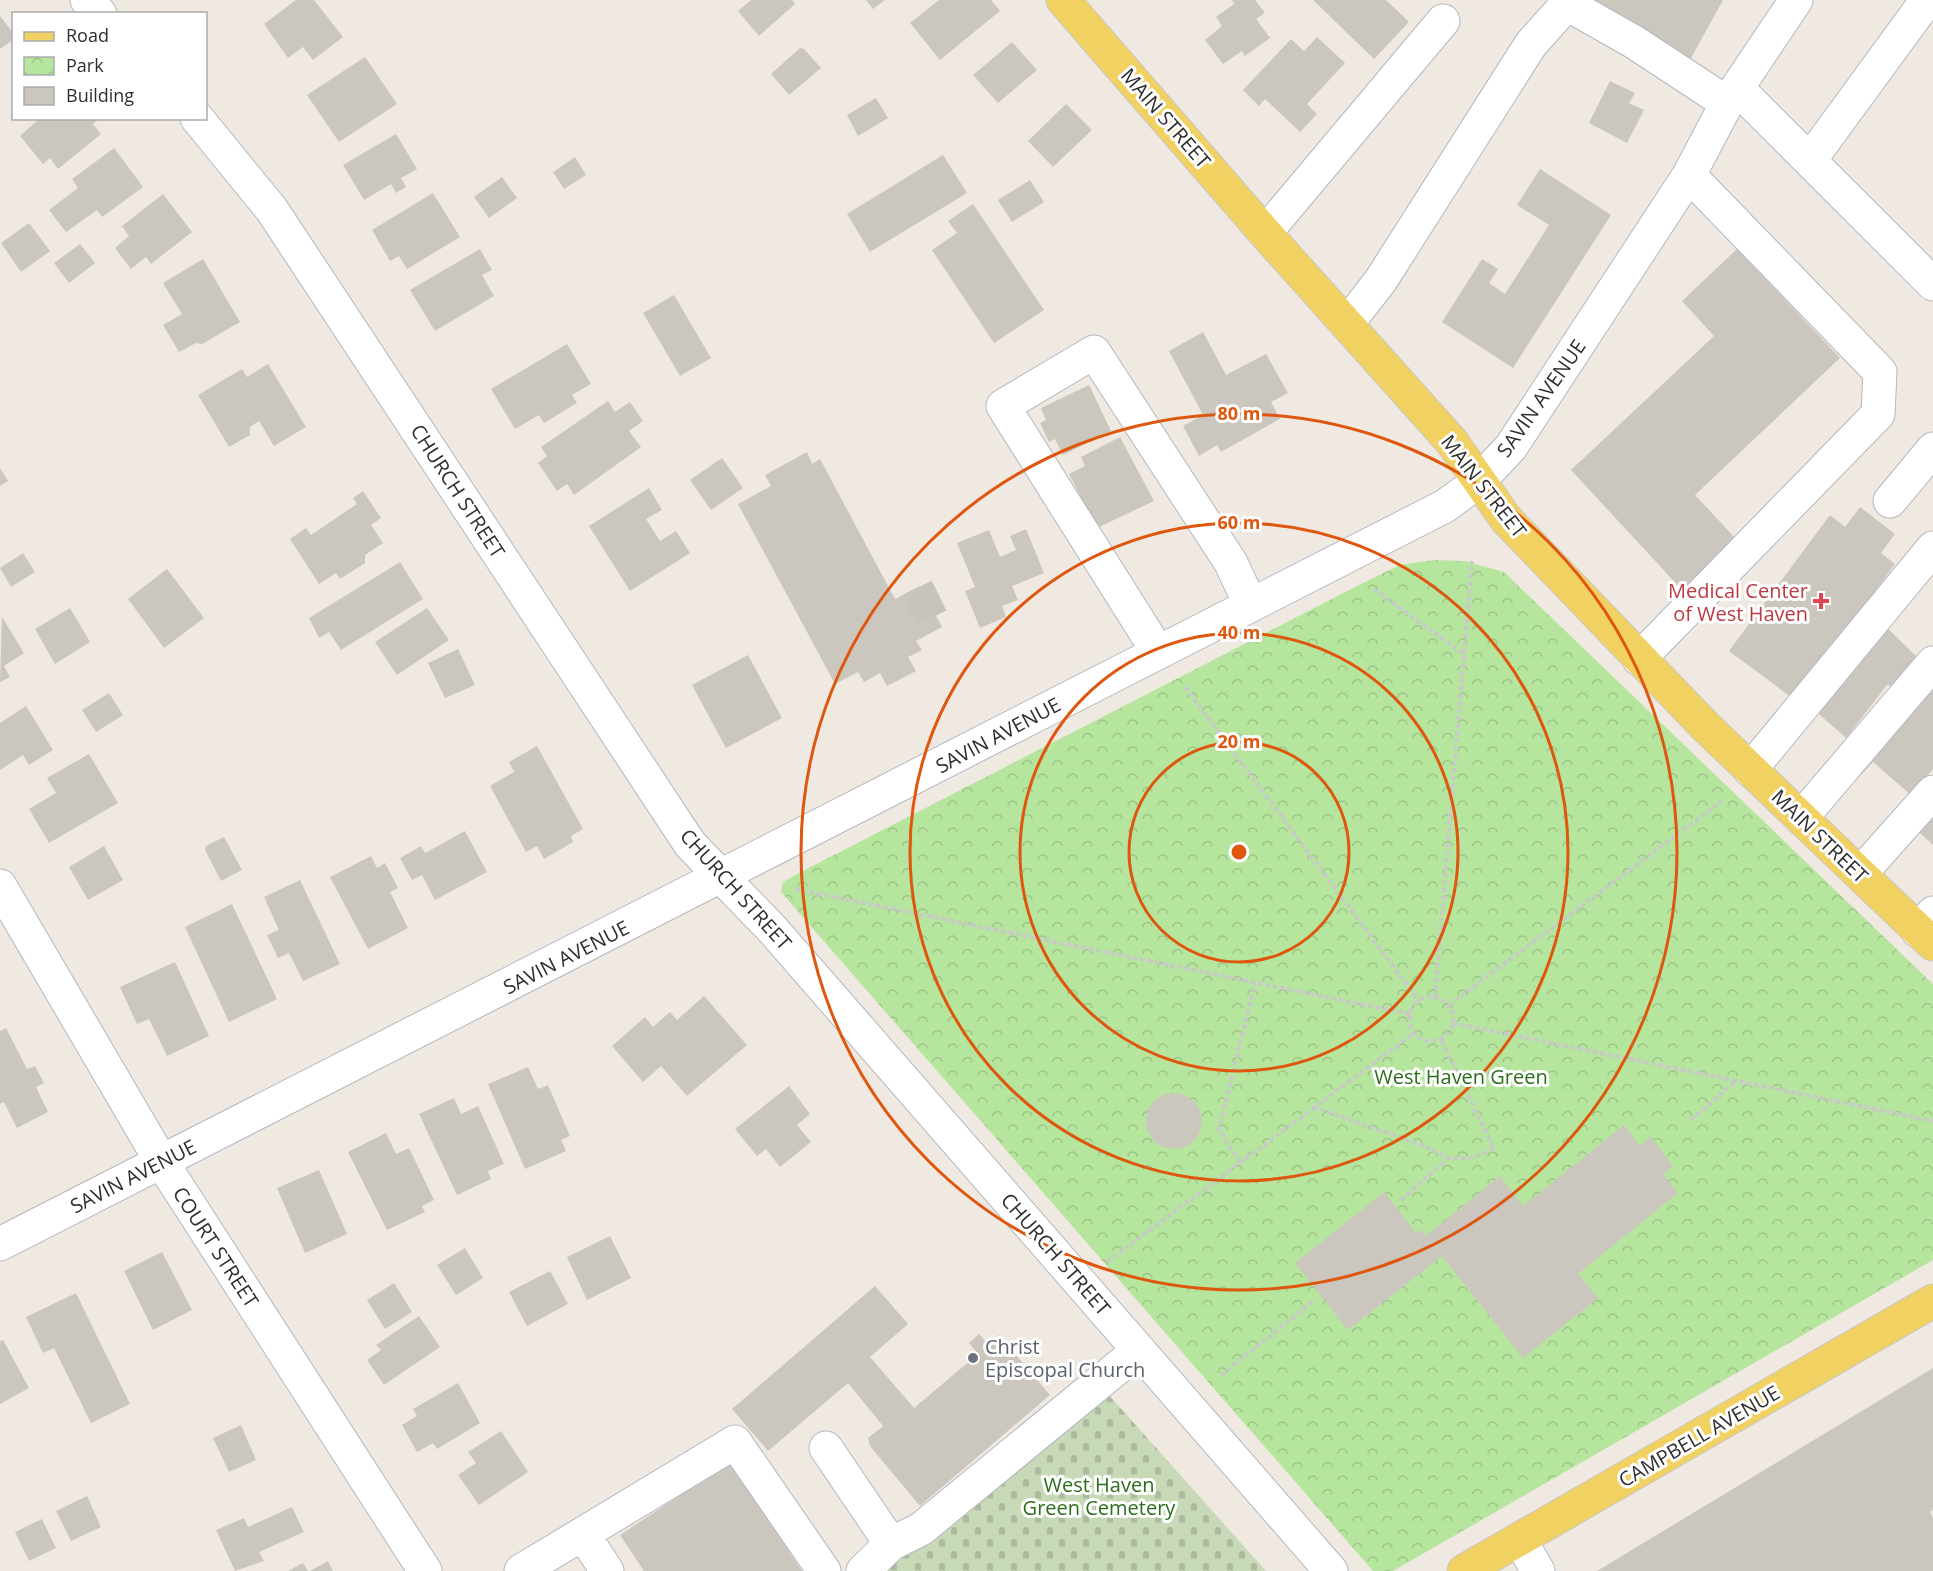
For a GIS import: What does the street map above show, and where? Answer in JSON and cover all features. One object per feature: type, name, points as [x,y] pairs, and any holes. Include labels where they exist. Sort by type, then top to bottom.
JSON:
[{"type":"main road","name":"MAIN STREET","points":[[1063,0],[1265,233],[1452,442],[1506,519],[1639,659],[1750,770],[1860,874],[1928,929]]},
{"type":"main road","name":"CAMPBELL AVENUE","points":[[1464,1571],[1933,1301]]},
{"type":"street","points":[[87,0],[98,12]]},
{"type":"street","name":"SAVIN AVENUE","points":[[0,1244],[723,877],[1250,604],[1445,506],[1479,481],[1511,447],[1689,175],[1732,95],[1796,0]]},
{"type":"street","points":[[1810,160],[1927,0]]},
{"type":"street","points":[[1347,324],[1381,280],[1531,44],[1567,4],[1732,95],[1810,160],[1933,284]]},
{"type":"street","points":[[1265,233],[1443,21]]},
{"type":"street","name":"CHURCH STREET","points":[[199,120],[272,210],[690,844],[774,930],[1331,1571]]},
{"type":"street","points":[[1639,659],[1878,414],[1880,372],[1689,175]]},
{"type":"street","points":[[1158,652],[1003,405],[1094,352],[1231,563],[1250,604]]},
{"type":"street","points":[[1890,501],[1933,449]]},
{"type":"street","points":[[1750,770],[1933,548]]},
{"type":"street","points":[[1802,818],[1933,663]]},
{"type":"street","points":[[1860,874],[1933,792]]},
{"type":"street","name":"COURT STREET","points":[[0,886],[160,1161],[426,1571]]},
{"type":"street","points":[[863,1571],[891,1544],[921,1529],[1139,1350]]},
{"type":"street","points":[[529,1569],[735,1442],[824,1571]]},
{"type":"street","points":[[826,1448],[891,1544]]},
{"type":"street","points":[[583,1534],[607,1571]]},
{"type":"street","points":[[1520,1540],[1538,1571]]},
{"type":"path","points":[[1435,997],[1472,561]]},
{"type":"path","points":[[1374,590],[1465,655]]},
{"type":"path","points":[[1185,687],[1419,1001]]},
{"type":"path","points":[[1449,1005],[1722,801]]},
{"type":"path","points":[[795,889],[1410,1014]]},
{"type":"path","points":[[1240,1162],[1219,1130],[1254,983]]},
{"type":"path","points":[[1435,997],[1449,1005],[1453,1023],[1449,1033],[1431,1042],[1421,1039],[1414,1033],[1410,1014],[1419,1001],[1435,997]]},
{"type":"path","points":[[1453,1023],[1933,1121]]},
{"type":"path","points":[[1080,1283],[1414,1033]]},
{"type":"path","points":[[1313,1107],[1422,1145],[1448,1158],[1471,1158],[1494,1149],[1441,1039]]},
{"type":"path","points":[[1691,1120],[1736,1081]]},
{"type":"path","points":[[1401,1200],[1448,1158]]},
{"type":"path","points":[[1221,1375],[1315,1300]]},
{"type":"green space","name":"West Haven Green","points":[[1434,560],[1464,561],[1504,572],[1933,984],[1933,1260],[1393,1571],[1373,1571],[781,892],[783,882],[803,871],[1359,585],[1400,565]]},
{"type":"green space","name":"West Haven Green Cemetery","points":[[1107,1393],[1266,1571],[886,1571]]},
{"type":"building","points":[[296,0],[314,0],[343,37],[313,60],[303,47],[288,58],[264,24]]},
{"type":"building","points":[[751,0],[792,0],[795,4],[759,36],[738,11]]},
{"type":"building","points":[[866,0],[885,0],[873,9]]},
{"type":"building","points":[[939,0],[991,0],[1000,11],[940,60],[910,23]]},
{"type":"building","points":[[1232,0],[1255,0],[1265,13],[1256,19],[1270,38],[1245,56],[1242,51],[1223,64],[1205,40],[1222,26],[1216,17],[1234,4]]},
{"type":"building","points":[[1313,0],[1386,0],[1409,22],[1374,59]]},
{"type":"building","points":[[1582,0],[1723,0],[1690,60]]},
{"type":"building","points":[[0,16],[12,31],[12,40],[0,49]]},
{"type":"building","points":[[1317,37],[1345,63],[1307,104],[1317,114],[1300,132],[1265,99],[1259,106],[1243,90],[1291,39],[1304,51]]},
{"type":"building","points":[[1012,42],[1037,70],[998,103],[973,75]]},
{"type":"building","points":[[800,48],[804,49],[821,68],[789,95],[771,74]]},
{"type":"building","points":[[365,57],[397,104],[339,142],[307,95]]},
{"type":"building","points":[[1610,81],[1635,93],[1629,103],[1644,110],[1627,143],[1589,123]]},
{"type":"building","points":[[876,98],[888,118],[858,136],[847,115]]},
{"type":"building","points":[[1066,104],[1092,130],[1053,167],[1028,141]]},
{"type":"building","points":[[38,120],[97,120],[93,124],[101,134],[58,169],[50,158],[43,164],[20,136]]},
{"type":"building","points":[[396,134],[417,169],[401,178],[406,187],[396,193],[391,184],[364,200],[343,165]]},
{"type":"building","points":[[114,148],[143,187],[102,217],[97,210],[66,232],[49,210],[78,188],[72,179]]},
{"type":"building","points":[[943,155],[967,193],[870,252],[847,214]]},
{"type":"building","points":[[575,157],[586,175],[564,189],[553,172]]},
{"type":"building","points":[[1540,169],[1611,215],[1513,368],[1442,322],[1482,259],[1498,269],[1489,283],[1505,294],[1549,225],[1517,205]]},
{"type":"building","points":[[502,177],[517,198],[489,218],[474,197]]},
{"type":"building","points":[[1030,180],[1044,202],[1012,222],[998,200]]},
{"type":"building","points":[[433,193],[460,237],[407,269],[399,256],[390,261],[372,230]]},
{"type":"building","points":[[163,194],[192,232],[151,264],[146,257],[131,269],[115,248],[129,236],[122,226]]},
{"type":"building","points":[[973,204],[1044,310],[994,343],[932,250],[957,233],[948,221]]},
{"type":"building","points":[[29,223],[50,251],[21,272],[1,243]]},
{"type":"building","points":[[80,244],[95,263],[69,283],[54,263]]},
{"type":"building","points":[[480,249],[492,270],[482,275],[494,296],[435,331],[410,290]]},
{"type":"building","points":[[1737,249],[1840,358],[1695,495],[1737,540],[1683,591],[1571,470],[1714,336],[1682,301]]},
{"type":"building","points":[[203,259],[240,322],[202,344],[196,343],[179,352],[163,325],[182,314],[163,283]]},
{"type":"building","points":[[674,295],[711,358],[680,376],[643,313]]},
{"type":"building","points":[[1203,332],[1226,375],[1266,354],[1288,393],[1271,402],[1280,419],[1221,452],[1217,445],[1199,456],[1183,426],[1203,415],[1169,351]]},
{"type":"building","points":[[567,344],[591,384],[572,395],[577,403],[544,423],[539,415],[515,429],[491,389]]},
{"type":"building","points":[[268,364],[306,427],[274,446],[259,421],[250,427],[250,435],[229,447],[198,395],[242,369],[247,377]]},
{"type":"building","points":[[1089,385],[1111,431],[1063,455],[1055,439],[1049,442],[1040,423],[1046,420],[1041,408]]},
{"type":"building","points":[[608,401],[615,412],[630,402],[643,421],[629,431],[641,447],[574,495],[567,484],[557,491],[538,463],[547,456],[541,447]]},
{"type":"building","points":[[1120,437],[1154,501],[1097,528],[1069,474],[1085,466],[1081,457]]},
{"type":"building","points":[[807,452],[812,464],[820,459],[895,599],[920,586],[942,627],[916,641],[922,650],[908,657],[916,671],[887,686],[880,673],[864,682],[858,672],[835,684],[738,504],[771,486],[765,475]]},
{"type":"building","points":[[722,458],[743,488],[711,510],[690,480]]},
{"type":"building","points":[[0,468],[8,481],[0,486]]},
{"type":"building","points":[[649,488],[662,510],[646,519],[660,541],[676,531],[690,553],[630,591],[589,526]]},
{"type":"building","points":[[363,491],[381,518],[371,525],[383,543],[365,555],[365,563],[340,579],[336,573],[319,584],[290,539],[306,528],[311,535],[357,504],[353,498]]},
{"type":"building","points":[[1860,507],[1895,534],[1881,553],[1895,564],[1795,700],[1729,651],[1830,515],[1845,527]]},
{"type":"building","points":[[1026,529],[1044,573],[1012,586],[1018,600],[1002,606],[1006,617],[980,628],[965,591],[975,587],[957,543],[989,530],[1000,557],[1016,550],[1010,536]]},
{"type":"building","points":[[23,553],[35,572],[11,587],[0,568]]},
{"type":"building","points":[[400,562],[423,599],[341,650],[329,632],[319,638],[309,618]]},
{"type":"building","points":[[167,569],[204,618],[164,648],[128,599]]},
{"type":"building","points":[[70,608],[90,642],[55,664],[35,629]]},
{"type":"building","points":[[427,608],[449,640],[397,675],[375,642]]},
{"type":"building","points":[[2,617],[24,653],[4,666],[10,677],[0,682]]},
{"type":"building","points":[[1882,623],[1920,660],[1896,688],[1887,685],[1846,738],[1811,707]]},
{"type":"building","points":[[458,649],[475,685],[445,698],[428,663]]},
{"type":"building","points":[[748,655],[782,718],[726,748],[692,685]]},
{"type":"building","points":[[1933,672],[1933,769],[1911,795],[1873,762],[1861,775],[1851,766]]},
{"type":"building","points":[[109,693],[123,715],[96,732],[82,710]]},
{"type":"building","points":[[26,706],[53,750],[29,765],[23,755],[0,770],[0,723]]},
{"type":"building","points":[[537,746],[583,829],[571,836],[573,842],[544,859],[537,846],[526,852],[490,786],[514,772],[509,762]]},
{"type":"building","points":[[89,754],[118,803],[49,843],[29,809],[56,793],[47,778]]},
{"type":"building","points":[[1933,798],[1933,845],[1910,824]]},
{"type":"building","points":[[465,831],[487,872],[435,900],[422,875],[412,880],[400,858],[421,846],[425,853]]},
{"type":"building","points":[[224,837],[242,870],[221,881],[205,850],[206,846]]},
{"type":"building","points":[[104,846],[123,880],[88,900],[69,867]]},
{"type":"building","points":[[371,856],[377,868],[385,863],[398,888],[390,892],[408,928],[368,949],[330,877]]},
{"type":"building","points":[[300,880],[340,964],[303,981],[289,953],[278,958],[267,935],[279,930],[264,897]]},
{"type":"building","points":[[232,904],[277,999],[229,1022],[185,927]]},
{"type":"building","points":[[175,962],[209,1036],[167,1056],[149,1019],[137,1024],[120,987]]},
{"type":"building","points":[[704,996],[747,1045],[687,1096],[661,1066],[643,1082],[612,1046],[645,1017],[653,1027],[670,1012],[677,1020]]},
{"type":"building","points":[[6,1028],[27,1069],[35,1066],[44,1083],[36,1087],[48,1112],[17,1128],[4,1102],[0,1104],[0,1031]]},
{"type":"building","points":[[528,1067],[538,1089],[548,1085],[570,1136],[561,1140],[566,1151],[525,1169],[488,1084]]},
{"type":"building","points":[[789,1086],[810,1114],[797,1125],[811,1142],[780,1167],[766,1149],[757,1156],[735,1129]]},
{"type":"building","points":[[1174,1093],[1185,1095],[1194,1101],[1200,1110],[1202,1121],[1200,1132],[1194,1141],[1185,1147],[1174,1149],[1163,1147],[1154,1141],[1148,1132],[1146,1121],[1148,1110],[1154,1101],[1163,1095]]},
{"type":"building","points":[[454,1098],[461,1114],[478,1106],[504,1164],[488,1171],[491,1179],[457,1195],[419,1114]]},
{"type":"building","points":[[1624,1125],[1640,1146],[1651,1137],[1673,1166],[1663,1174],[1678,1193],[1578,1274],[1598,1298],[1523,1358],[1442,1256],[1348,1330],[1295,1263],[1384,1192],[1416,1233],[1420,1230],[1426,1236],[1500,1176],[1523,1206]]},
{"type":"building","points":[[386,1133],[396,1154],[409,1148],[434,1200],[422,1206],[425,1212],[387,1230],[348,1152]]},
{"type":"building","points":[[319,1170],[347,1234],[305,1253],[277,1188]]},
{"type":"building","points":[[610,1236],[631,1278],[587,1300],[567,1257]]},
{"type":"building","points":[[465,1248],[483,1278],[456,1295],[437,1265]]},
{"type":"building","points":[[162,1252],[192,1310],[153,1330],[124,1271]]},
{"type":"building","points":[[550,1271],[568,1304],[527,1326],[509,1292]]},
{"type":"building","points":[[394,1283],[412,1312],[385,1329],[367,1300]]},
{"type":"building","points":[[875,1286],[908,1324],[870,1357],[914,1408],[978,1354],[969,1343],[979,1334],[988,1344],[999,1335],[1050,1395],[920,1506],[870,1446],[868,1438],[883,1426],[848,1383],[768,1451],[732,1409]]},
{"type":"building","points":[[76,1293],[130,1404],[91,1423],[54,1348],[43,1353],[26,1317]]},
{"type":"building","points":[[419,1316],[440,1347],[384,1385],[367,1360],[381,1350],[376,1345]]},
{"type":"building","points":[[3,1340],[29,1388],[0,1404],[0,1341]]},
{"type":"building","points":[[1933,1368],[1933,1510],[1930,1512],[1933,1518],[1933,1571],[1597,1571]]},
{"type":"building","points":[[458,1383],[480,1423],[437,1449],[433,1443],[417,1452],[402,1425],[417,1416],[413,1409]]},
{"type":"building","points":[[241,1425],[256,1460],[229,1472],[213,1438]]},
{"type":"building","points":[[501,1431],[528,1472],[479,1505],[458,1475],[476,1463],[468,1452]]},
{"type":"building","points":[[730,1462],[802,1571],[644,1571],[620,1535]]},
{"type":"building","points":[[87,1496],[101,1527],[71,1541],[56,1511]]},
{"type":"building","points":[[292,1507],[304,1532],[259,1552],[264,1561],[235,1571],[216,1530],[244,1518],[248,1527]]},
{"type":"building","points":[[42,1519],[56,1548],[29,1561],[15,1532]]},
{"type":"building","points":[[328,1561],[333,1571],[310,1571]]},
{"type":"building","points":[[303,1563],[308,1571],[288,1571]]},
{"type":"tunnel","points":[[917,588],[937,629]]},
{"type":"place","name":"Medical Center of West Haven","points":[[1821,601]]},
{"type":"place","name":"Christ Episcopal Church","points":[[973,1358]]}]
